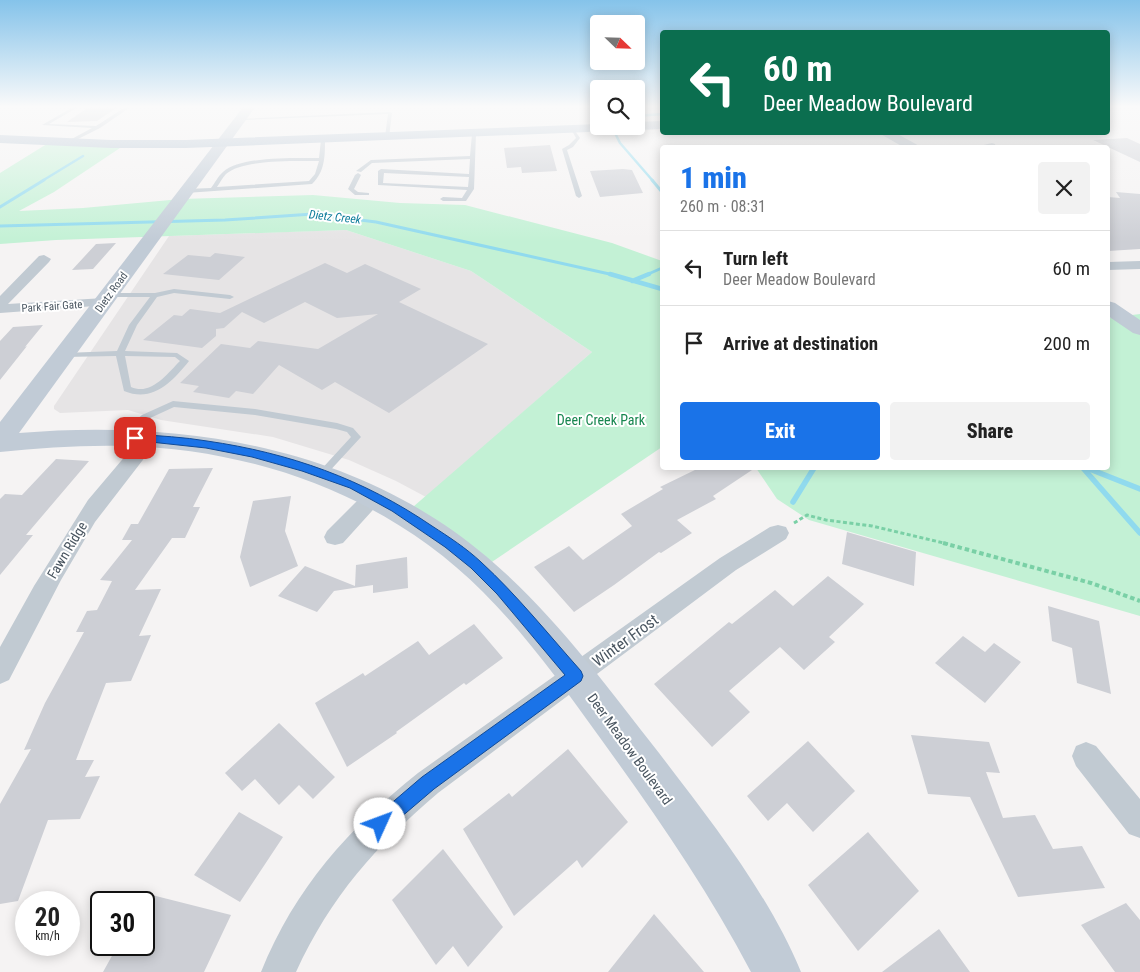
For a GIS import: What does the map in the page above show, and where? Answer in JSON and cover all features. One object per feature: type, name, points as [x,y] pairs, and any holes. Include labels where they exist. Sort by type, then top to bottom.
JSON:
[{"type":"street","name":"Dietz Road","points":[[0,442],[216,151]]},
{"type":"street","points":[[0,304],[44,259]]},
{"type":"street","points":[[1110,266],[1140,265]]},
{"type":"street","name":"Park Fair Gate","points":[[0,309],[106,299]]},
{"type":"street","points":[[1110,307],[1140,329]]},
{"type":"street","name":"Deer Meadow Boulevard","points":[[0,442],[90,436],[206,444],[243,451],[322,474],[354,486],[419,522],[475,564],[501,590],[576,676],[638,758],[730,889],[777,972]]},
{"type":"street","name":"Fawn Ridge","points":[[0,672],[56,566],[89,515],[117,477],[135,438]]},
{"type":"street","points":[[335,536],[374,496]]},
{"type":"street","name":"Winter Frost","points":[[278,972],[308,912],[334,874],[391,813],[428,783],[728,564],[778,533]]},
{"type":"street","points":[[1086,756],[1140,824]]},
{"type":"lane","points":[[183,196],[213,190],[310,183],[314,180],[322,159],[322,151]]},
{"type":"lane","points":[[443,199],[464,200],[471,189],[472,151]]},
{"type":"lane","points":[[565,151],[579,196]]},
{"type":"lane","points":[[367,194],[357,194],[351,190],[358,173],[371,162],[472,157]]},
{"type":"lane","points":[[213,190],[224,173],[231,168],[248,163],[322,159]]},
{"type":"lane","points":[[471,189],[380,184],[381,171],[472,176]]},
{"type":"lane","points":[[106,299],[155,295],[174,291],[230,297]]},
{"type":"lane","points":[[64,355],[120,353],[169,354],[185,361],[159,387],[136,393],[127,389],[120,353],[132,325],[155,295]]},
{"type":"lane","points":[[135,438],[144,417],[174,404],[255,412],[337,426],[350,430],[356,437],[322,474]]},
{"type":"path","points":[[778,533],[807,514],[826,520],[872,526],[941,542],[1090,583],[1140,601]]},
{"type":"shaded area","points":[[346,230],[471,271],[592,352],[426,497],[349,460],[273,437],[161,420],[128,410],[60,413],[54,409],[54,406],[169,236]]},
{"type":"green space","name":"Deer Creek Park","points":[[35,151],[115,151],[54,192],[19,211],[83,208],[181,199],[313,195],[400,203],[465,205],[612,243],[660,260],[660,448],[480,570],[406,513],[592,352],[471,271],[346,230],[56,240],[0,244],[0,173]]},
{"type":"green space","points":[[1140,314],[1140,616],[809,520],[777,499],[757,470],[1110,470],[1110,318]]},
{"type":"building","points":[[505,151],[552,151],[557,171],[522,173],[521,167],[507,168]]},
{"type":"building","points":[[1117,151],[1140,151],[1140,162]]},
{"type":"building","points":[[632,170],[643,193],[600,197],[590,171]]},
{"type":"building","points":[[1116,192],[1140,194],[1140,249],[1110,251],[1110,197],[1120,198]]},
{"type":"building","points":[[116,243],[93,269],[72,270],[96,244]]},
{"type":"building","points":[[215,253],[245,257],[219,280],[163,274],[188,255],[210,257]]},
{"type":"building","points":[[325,263],[347,273],[365,264],[421,289],[399,302],[488,344],[389,413],[335,382],[322,390],[279,365],[253,394],[236,391],[229,398],[193,392],[199,386],[180,383],[221,344],[250,348],[258,341],[318,349],[378,314],[337,318],[305,302],[264,323],[242,312],[224,328],[216,329],[216,336],[202,348],[143,340],[174,315],[182,316],[190,309],[220,313]]},
{"type":"building","points":[[43,325],[0,380],[0,341],[13,327]]},
{"type":"building","points":[[56,459],[89,461],[26,535],[33,535],[0,575],[0,499],[5,494],[22,495]]},
{"type":"building","points":[[213,468],[193,507],[200,507],[185,538],[172,538],[135,590],[161,589],[139,636],[151,635],[131,681],[106,683],[76,760],[94,760],[85,777],[100,776],[80,819],[48,820],[22,891],[15,891],[15,902],[0,904],[0,804],[31,749],[24,750],[45,703],[84,632],[76,632],[87,611],[97,610],[112,581],[100,580],[132,540],[122,540],[131,524],[138,524],[169,469]]},
{"type":"building","points":[[695,470],[752,470],[713,496],[716,499],[677,520],[692,533],[661,553],[659,552],[574,612],[534,567],[569,546],[583,560],[632,526],[621,514],[663,489],[660,487]]},
{"type":"building","points":[[291,496],[285,531],[298,566],[250,587],[240,557],[253,501]]},
{"type":"building","points":[[847,532],[916,552],[914,586],[842,564]]},
{"type":"building","points":[[407,557],[408,588],[373,593],[373,585],[334,591],[317,612],[278,596],[305,566],[355,586],[356,565]]},
{"type":"building","points":[[828,576],[864,604],[829,637],[835,642],[804,670],[780,647],[729,691],[750,712],[712,747],[654,684],[729,622],[732,624],[775,590],[793,606]]},
{"type":"building","points":[[1048,606],[1099,621],[1111,694],[1077,683],[1072,648],[1052,641]]},
{"type":"building","points":[[474,624],[503,658],[466,685],[464,683],[397,733],[347,767],[315,703],[363,673],[365,676],[418,641],[429,655]]},
{"type":"building","points":[[963,636],[985,652],[994,643],[1021,662],[985,703],[935,663]]},
{"type":"building","points":[[279,723],[335,777],[313,799],[299,785],[279,805],[255,779],[242,791],[225,773]]},
{"type":"building","points":[[911,735],[989,742],[1000,773],[986,772],[1003,818],[1035,815],[1053,849],[1082,846],[1105,888],[1018,897],[970,797],[928,794]]},
{"type":"building","points":[[808,741],[855,791],[813,832],[787,803],[768,821],[747,796]]},
{"type":"building","points":[[568,749],[628,822],[582,868],[577,860],[514,916],[463,829],[509,793],[512,797]]},
{"type":"building","points":[[239,812],[283,837],[240,902],[194,875]]},
{"type":"building","points":[[868,832],[919,891],[858,951],[808,885]]},
{"type":"building","points":[[443,849],[503,927],[468,967],[453,946],[436,965],[392,900]]},
{"type":"building","points":[[155,896],[231,915],[204,972],[103,972],[112,956],[155,956]]},
{"type":"building","points":[[1126,903],[1140,920],[1140,972],[1115,972],[1081,925]]},
{"type":"building","points":[[654,914],[704,972],[608,972]]},
{"type":"building","points":[[939,929],[970,972],[882,972]]},
{"type":"waterway","points":[[627,151],[653,181]]},
{"type":"waterway","points":[[42,181],[83,156]]},
{"type":"waterway","points":[[0,207],[44,180]]},
{"type":"waterway","points":[[652,180],[660,190]]},
{"type":"waterway","name":"Dietz Creek","points":[[0,226],[225,220],[313,214],[376,222],[612,274]]},
{"type":"waterway","points":[[646,275],[660,269]]},
{"type":"waterway","name":"Dietz Creek","points":[[612,274],[633,281]]},
{"type":"waterway","points":[[633,281],[649,274]]},
{"type":"waterway","name":"Dietz Creek","points":[[633,281],[660,288]]},
{"type":"waterway","points":[[793,502],[813,470]]},
{"type":"waterway","points":[[1085,470],[1140,533]]},
{"type":"waterway","name":"Dietz Creek","points":[[1092,470],[1140,489]]},
{"type":"route","points":[[135,438],[206,444],[252,453],[305,468],[354,486],[396,508],[449,543],[475,564],[501,590],[576,676],[428,783],[380,824]]}]
